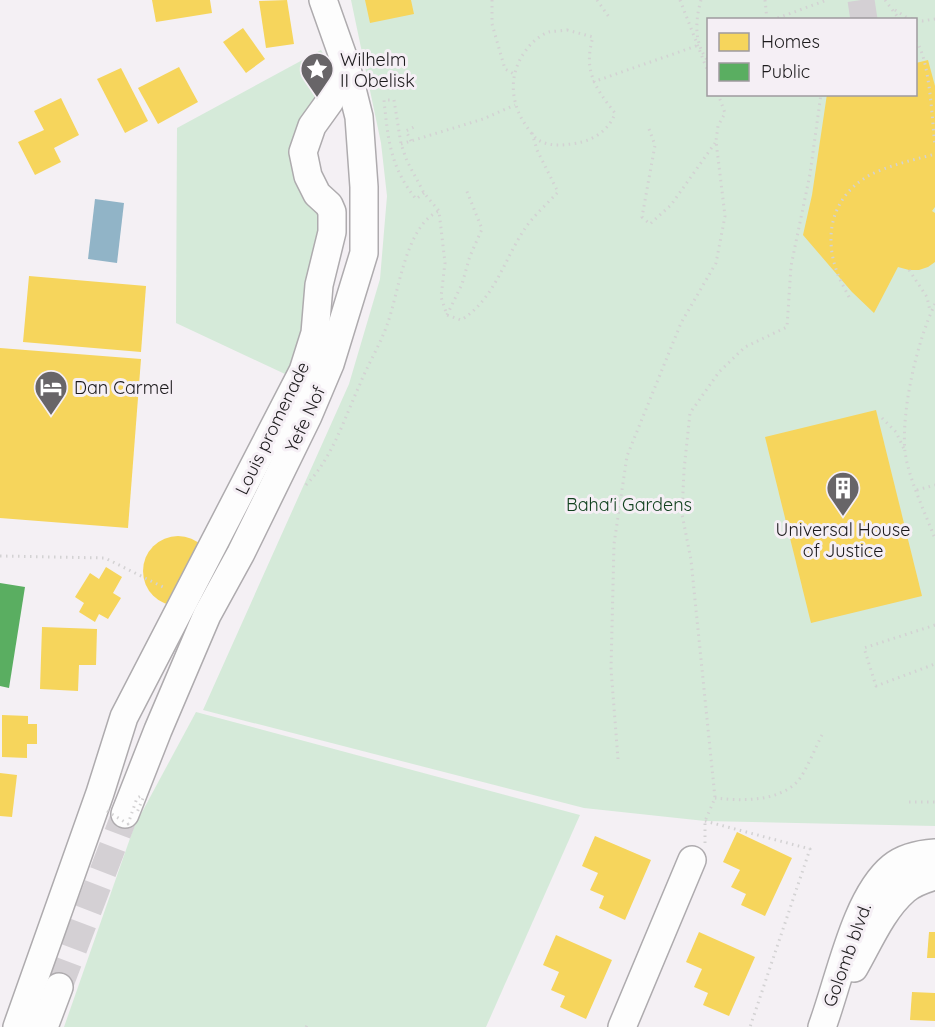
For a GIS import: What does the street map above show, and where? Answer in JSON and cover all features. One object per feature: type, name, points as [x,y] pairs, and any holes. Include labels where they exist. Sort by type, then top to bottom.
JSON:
[{"type":"street","name":"Yefe Nof","points":[[117,808],[158,729],[207,615],[241,553],[308,416],[330,364],[364,253],[364,187],[359,117],[346,65],[323,0]]},
{"type":"street","name":"Louis promenade","points":[[117,808],[124,717],[303,371],[315,333],[318,285],[332,232],[332,212],[329,205],[317,194],[308,176],[303,152],[312,126],[330,100],[331,94],[325,75],[346,65]]},
{"type":"street","points":[[17,1027],[117,808]]},
{"type":"street","name":"Golomb blvd.","points":[[822,1026],[868,895],[880,878],[893,866],[907,858],[935,853]]},
{"type":"street","points":[[622,1027],[692,860]]},
{"type":"street","name":"Golomb blvd.","points":[[822,1026],[883,917],[906,889],[921,880],[935,876]]},
{"type":"street","points":[[44,1027],[59,987]]},
{"type":"path","points":[[492,0],[492,24],[505,69],[514,74]]},
{"type":"path","points":[[597,0],[609,17]]},
{"type":"path","points":[[680,0],[707,69]]},
{"type":"path","points":[[700,0],[696,14],[696,31],[698,45],[707,59]]},
{"type":"path","points":[[765,0],[766,18]]},
{"type":"path","points":[[778,18],[827,0]]},
{"type":"path","points":[[885,0],[909,18]]},
{"type":"path","points":[[894,9],[899,18]]},
{"type":"path","points":[[917,20],[935,19]]},
{"type":"path","points":[[447,315],[461,320],[473,312],[492,288],[525,228],[558,192],[531,133],[515,105],[514,74],[522,55],[532,42],[547,33],[567,30],[593,37],[590,47],[590,73],[593,82],[615,113],[611,124],[587,141],[552,145],[537,140],[531,133]]},
{"type":"path","points":[[917,43],[921,47],[929,87],[935,146]]},
{"type":"path","points":[[593,82],[698,45]]},
{"type":"path","points":[[618,759],[611,669],[614,544],[627,456],[681,323],[716,263],[725,216],[716,141],[718,126],[725,112],[719,96]]},
{"type":"path","points":[[750,1027],[810,849],[705,821],[715,798],[692,560],[682,514],[684,470],[690,413],[719,372],[745,347],[787,327],[791,266],[810,174],[821,96]]},
{"type":"path","points":[[424,193],[416,199],[401,179],[388,138],[384,100],[394,100],[401,144],[411,170],[424,193],[439,211],[445,262],[441,297],[447,315]]},
{"type":"path","points":[[401,144],[483,119],[515,105]]},
{"type":"path","points":[[411,141],[406,131],[416,126]]},
{"type":"path","points":[[650,129],[655,145],[642,216],[650,224],[671,205],[716,141]]},
{"type":"path","points":[[849,297],[837,272],[832,251],[831,231],[836,208],[851,188],[880,170],[935,154]]},
{"type":"path","points":[[388,167],[395,165]]},
{"type":"path","points":[[447,315],[462,284],[470,256],[482,230],[466,189]]},
{"type":"path","points":[[306,485],[320,470],[335,443],[386,327],[396,298],[399,275],[420,228],[426,219],[439,211]]},
{"type":"path","points":[[909,270],[927,297],[931,313]]},
{"type":"path","points":[[905,452],[906,414],[914,366],[935,304]]},
{"type":"path","points":[[882,418],[896,432],[905,452],[916,490],[935,539]]},
{"type":"path","points":[[916,490],[935,485]]},
{"type":"path","points":[[0,556],[105,558],[186,598]]},
{"type":"path","points":[[935,625],[864,648],[876,686],[935,664]]},
{"type":"path","points":[[715,798],[739,801],[777,795],[798,782],[822,735]]},
{"type":"path","points":[[117,808],[128,824],[137,798],[141,796],[143,798],[117,808]]},
{"type":"path","points":[[909,802],[935,802]]},
{"type":"path","points":[[306,1027],[309,1022]]},
{"type":"green space","name":"Baha'i Gardens","points":[[351,0],[935,0],[935,826],[705,821],[584,808],[203,710],[349,384],[380,279],[387,196],[381,143]]},
{"type":"green space","points":[[321,50],[326,59],[330,78],[302,127],[324,217],[295,368],[285,374],[176,323],[177,128]]},
{"type":"green space","points":[[196,712],[580,815],[486,1027],[64,1027],[134,827]]},
{"type":"water","points":[[95,199],[124,203],[117,263],[88,259]]},
{"type":"building: Homes","points":[[152,0],[210,0],[212,13],[156,22]]},
{"type":"building: Homes","points":[[287,0],[294,44],[266,48],[259,1]]},
{"type":"building: Homes","points":[[365,0],[411,0],[414,14],[370,23]]},
{"type":"building: Homes","points":[[243,28],[265,59],[246,73],[223,42]]},
{"type":"building: Homes","points":[[928,60],[935,86],[935,207],[932,211],[935,213],[935,262],[919,270],[898,267],[874,313],[852,292],[803,235],[812,195],[827,96],[917,96],[917,63]]},
{"type":"building: Homes","points":[[179,67],[198,102],[158,124],[138,88]]},
{"type":"building: Homes","points":[[121,68],[148,121],[125,133],[97,79]]},
{"type":"building: Homes","points":[[61,98],[79,135],[54,148],[61,162],[35,175],[18,142],[44,130],[34,111]]},
{"type":"building: Homes","points":[[29,276],[146,286],[141,352],[23,342]]},
{"type":"building: Homes","points":[[0,348],[141,359],[128,528],[0,518]]},
{"type":"building: Homes","name":"Universal House of Justice","points":[[876,410],[922,596],[811,623],[765,437]]},
{"type":"building: Homes","points":[[178,536],[191,539],[203,546],[210,558],[213,571],[210,584],[203,596],[191,603],[178,606],[165,603],[153,596],[146,584],[143,571],[146,558],[153,546],[165,539]]},
{"type":"building: Homes","points":[[106,567],[122,577],[113,593],[121,598],[108,619],[99,614],[95,622],[79,612],[84,603],[75,597],[90,573],[99,579]]},
{"type":"building: Homes","points":[[42,627],[97,629],[96,665],[79,665],[78,691],[40,689]]},
{"type":"building: Homes","points":[[2,715],[28,716],[28,724],[37,724],[37,744],[27,744],[27,758],[2,757]]},
{"type":"building: Homes","points":[[0,773],[17,775],[12,817],[0,816]]},
{"type":"building: Homes","points":[[737,832],[792,858],[765,916],[741,905],[746,894],[731,887],[740,870],[723,862]]},
{"type":"building: Homes","points":[[595,836],[651,860],[625,920],[599,908],[604,896],[590,890],[598,873],[582,866]]},
{"type":"building: Homes","points":[[699,932],[755,957],[729,1016],[703,1005],[708,993],[694,987],[702,969],[686,962]]},
{"type":"building: Homes","points":[[929,932],[935,932],[935,958],[927,958]]},
{"type":"building: Homes","points":[[556,935],[612,960],[586,1019],[560,1007],[565,996],[551,990],[559,972],[543,965]]},
{"type":"building: Homes","points":[[912,992],[935,993],[935,1021],[910,1020]]},
{"type":"building: Public","points":[[0,583],[25,587],[9,688],[0,686]]},
{"type":"tunnel","points":[[861,0],[864,18]]},
{"type":"tunnel","points":[[59,987],[125,814]]},
{"type":"place","name":"Wilhelm II Obelisk","points":[[317,98]]},
{"type":"place","name":"Dan Carmel","points":[[51,416]]},
{"type":"place","name":"Universal House of Justice","points":[[843,517]]}]
